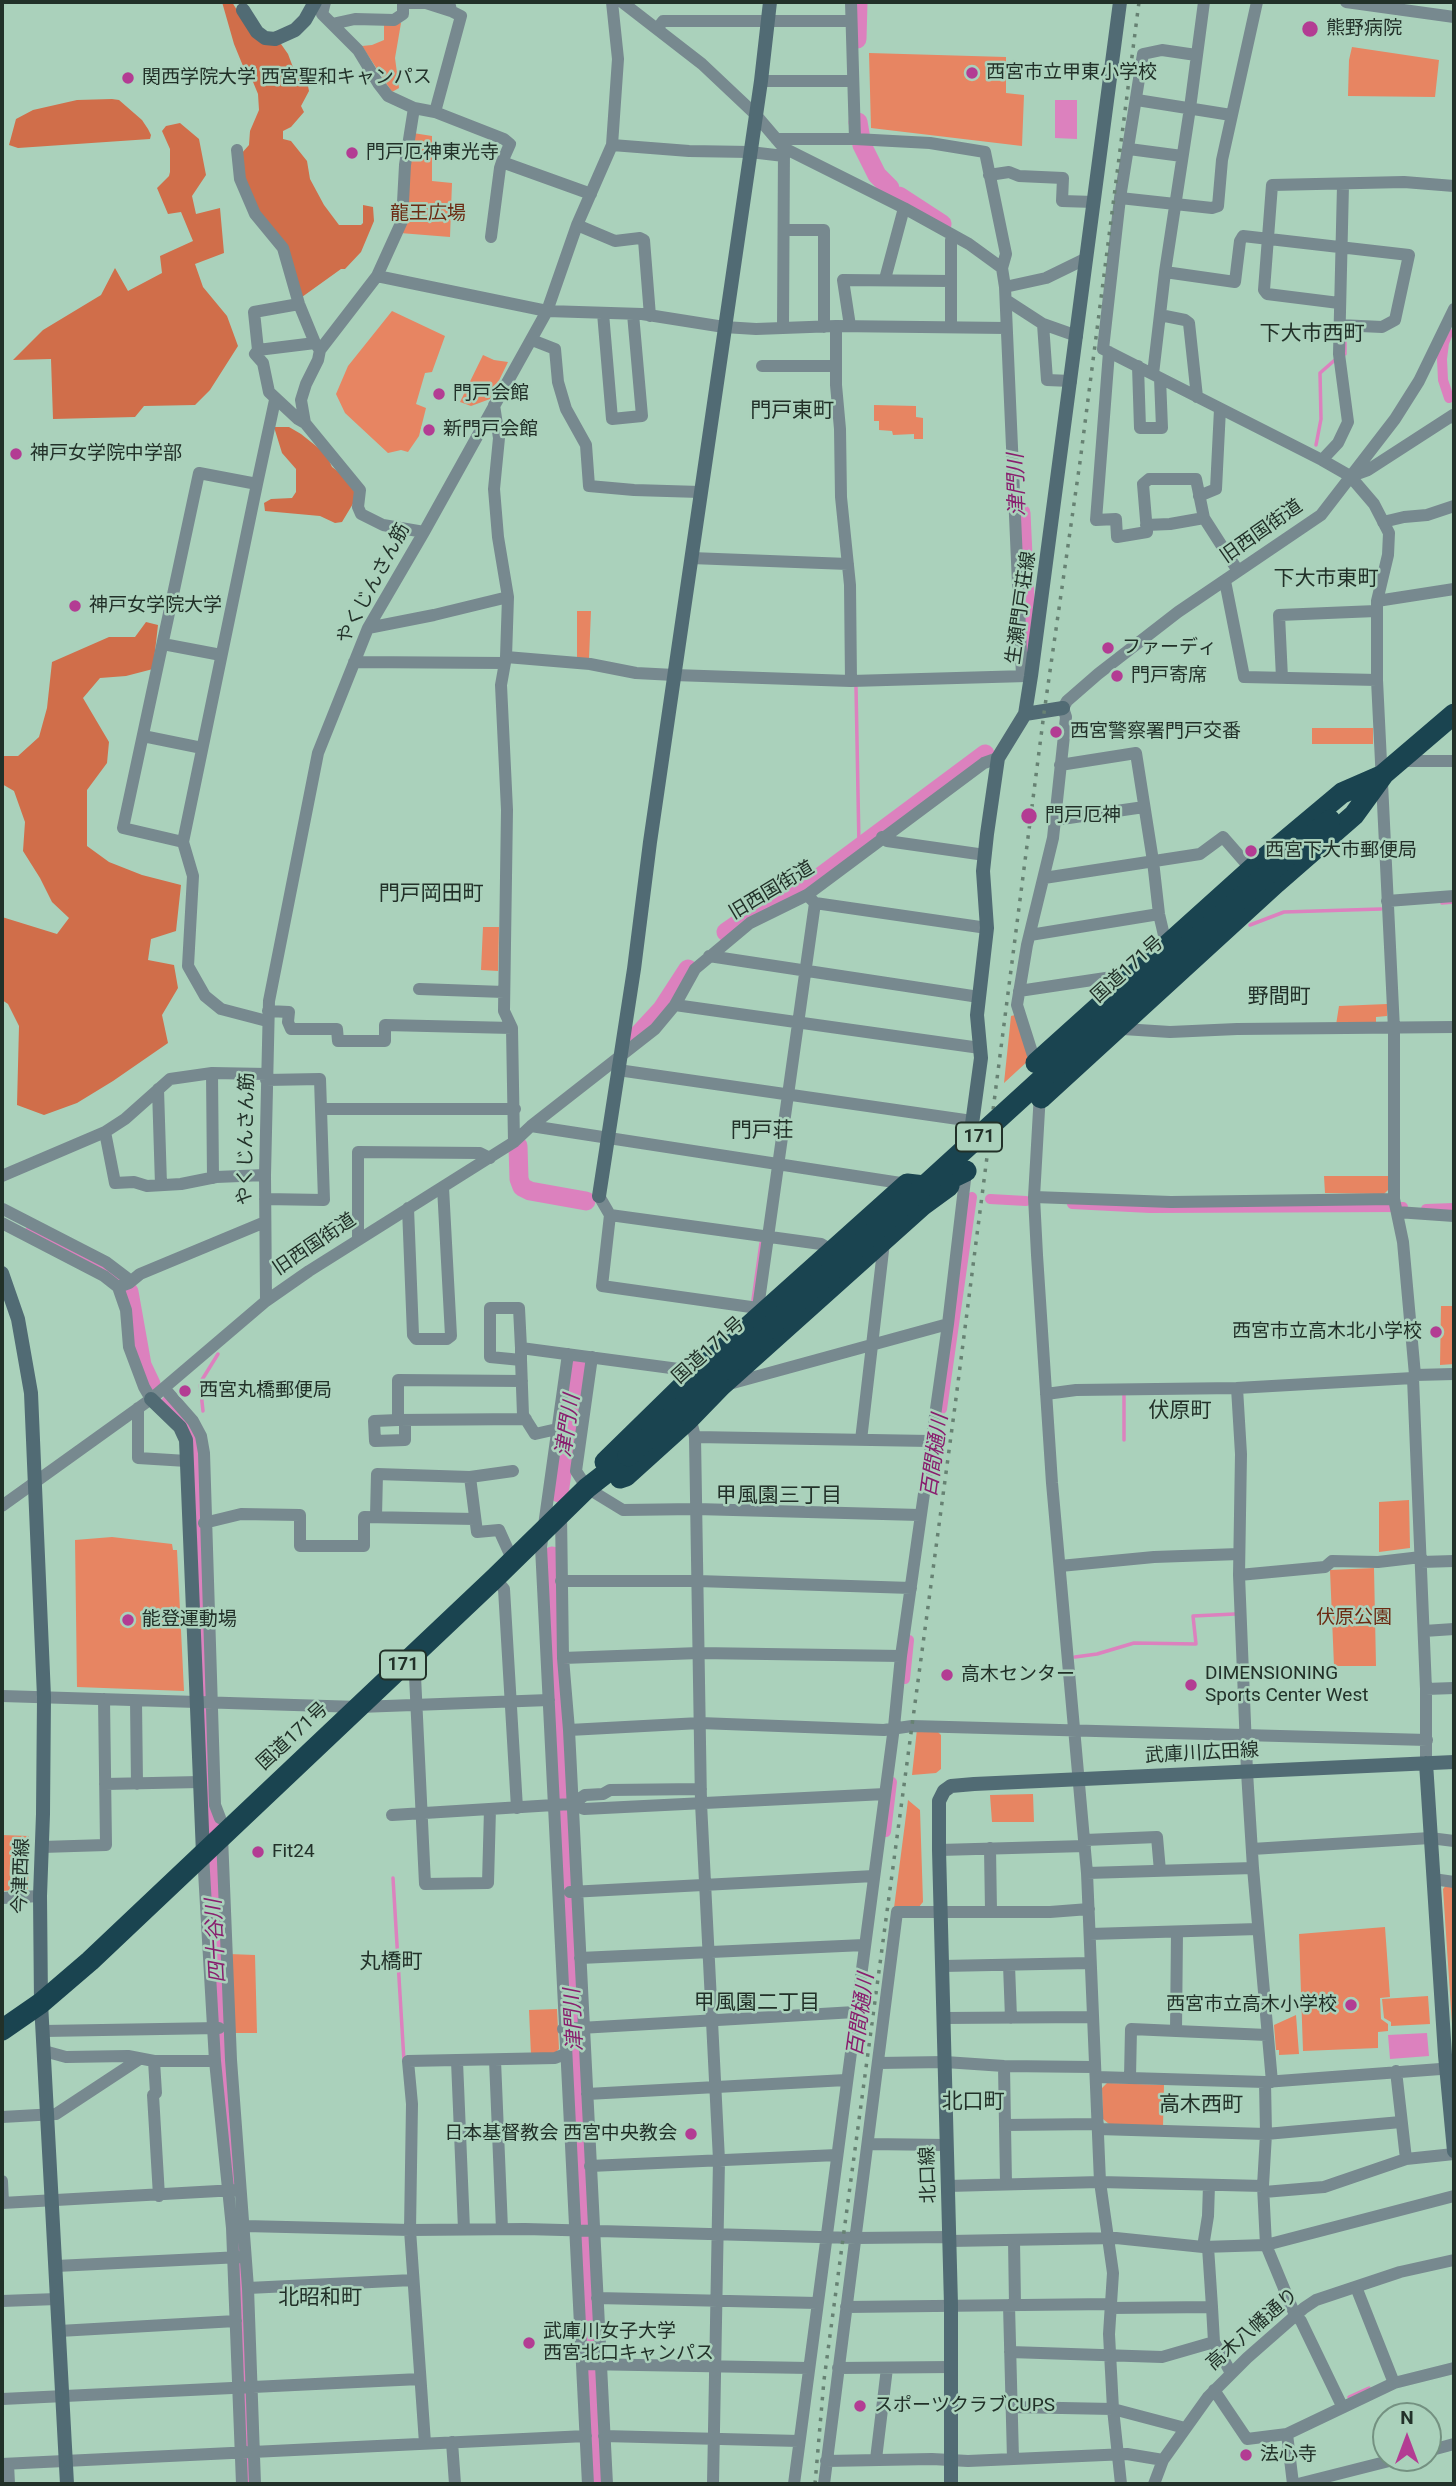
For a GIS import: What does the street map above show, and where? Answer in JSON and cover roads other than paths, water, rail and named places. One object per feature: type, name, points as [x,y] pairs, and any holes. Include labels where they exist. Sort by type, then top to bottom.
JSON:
[{"type":"highway","name":"国道171号","points":[[2,2030],[41,2003],[90,1961],[214,1839],[359,1707],[587,1488],[628,1456],[1210,926],[1454,714]]},
{"type":"highway","name":"171","points":[[1036,1063],[1251,869],[1342,793],[1383,775]]},
{"type":"highway","name":"171","points":[[1041,1098],[1354,815],[1383,775]]},
{"type":"highway","name":"171","points":[[587,1488],[609,1458],[761,1311],[869,1219],[918,1192],[966,1171]]},
{"type":"highway","name":"171","points":[[587,1488],[626,1476],[692,1428],[721,1386],[884,1241],[918,1192]]},
{"type":"street","points":[[240,6],[257,32],[275,40],[295,30],[316,2]]},
{"type":"street","points":[[325,2],[322,14],[358,50],[377,83],[388,96],[414,108],[435,112],[504,139],[510,144],[500,168],[491,237]]},
{"type":"street","name":"やくじんさん筋","points":[[266,1301],[267,1016],[318,753],[368,628],[547,311],[577,225],[612,145],[618,59],[612,2]]},
{"type":"street","points":[[622,2],[702,64],[755,114],[781,148],[904,208],[954,236],[1002,268]]},
{"type":"street","points":[[770,2],[761,81],[599,1196],[610,1215],[602,1286],[761,1311],[767,1238],[806,971],[811,899],[987,928]]},
{"type":"street","points":[[851,2],[852,81],[859,139]]},
{"type":"street","name":"生瀬門戸荘線","points":[[966,1171],[981,1058],[977,1025],[987,928],[983,871],[985,855],[998,758],[1025,714],[1027,676],[1072,381],[1121,2]]},
{"type":"street","points":[[1138,366],[1140,428],[1162,428],[1156,376],[1160,315],[1204,2]]},
{"type":"street","points":[[1121,198],[1212,208],[1218,206],[1222,160],[1257,2]]},
{"type":"street","points":[[1346,2],[1416,7],[1454,17]]},
{"type":"street","points":[[331,24],[355,19],[394,20],[403,14],[403,3],[450,6],[461,16],[435,112]]},
{"type":"street","points":[[657,29],[663,21],[850,21]]},
{"type":"street","points":[[948,2186],[1100,2182],[1264,2189],[1324,2187],[1406,2159],[1454,2153],[1426,1763],[1426,1689],[1414,1376],[1403,1242],[1396,1206],[1394,1029],[1377,680],[1376,606],[1390,541],[1374,504],[1350,476],[1103,349],[1121,198],[1143,54],[1162,50],[1196,55]]},
{"type":"street","points":[[761,81],[852,81]]},
{"type":"street","points":[[1137,100],[1231,115]]},
{"type":"street","points":[[258,350],[317,346],[377,276],[402,221],[405,165],[414,108]]},
{"type":"street","points":[[354,662],[505,660],[590,664],[636,673],[851,681],[1027,676],[1002,268],[1006,254],[985,152],[930,143],[859,139],[750,152],[612,145]]},
{"type":"street","points":[[781,148],[783,328]]},
{"type":"street","points":[[1129,149],[1182,156]]},
{"type":"street","points":[[237,150],[240,179],[255,214],[283,248],[299,304],[317,346],[318,360],[301,400],[305,423]]},
{"type":"street","points":[[502,162],[592,194]]},
{"type":"street","points":[[989,175],[1009,172],[1019,176],[1063,178],[1062,201],[1094,202]]},
{"type":"street","points":[[1339,303],[1267,294],[1264,290],[1272,185],[1404,182],[1454,186]]},
{"type":"street","points":[[1322,460],[1338,443],[1348,422],[1339,354],[1343,185]]},
{"type":"street","points":[[885,279],[904,208]]},
{"type":"street","points":[[577,225],[615,240],[644,240],[650,316]]},
{"type":"street","points":[[784,230],[824,230],[837,326]]},
{"type":"street","points":[[951,327],[951,240],[954,236]]},
{"type":"street","points":[[1165,272],[1235,282],[1243,236],[1409,255],[1395,320],[1382,327],[1339,325]]},
{"type":"street","points":[[1005,293],[1046,278],[1087,258]]},
{"type":"street","points":[[377,276],[547,311],[633,314],[724,327],[1006,328]]},
{"type":"street","points":[[851,681],[850,585],[841,497],[836,366],[837,326],[843,280],[951,281]]},
{"type":"street","points":[[1005,293],[1042,324],[1077,336]]},
{"type":"street","points":[[299,304],[254,312],[258,350],[255,354],[262,363],[269,392],[275,400],[305,423],[360,489],[358,507],[361,514],[383,525],[424,532]]},
{"type":"street","name":"旧西国街道","points":[[1063,708],[1067,701],[1098,674],[1178,612],[1321,515],[1373,451],[1419,381],[1454,309]]},
{"type":"street","points":[[603,313],[612,418],[642,416],[633,314]]},
{"type":"street","points":[[1160,315],[1189,323],[1197,397]]},
{"type":"street","points":[[1042,324],[1047,380],[1072,381]]},
{"type":"street","points":[[532,340],[555,349],[558,382],[563,400],[586,445],[589,486],[701,492]]},
{"type":"street","points":[[1109,352],[1096,520],[1116,519],[1117,537],[1147,532],[1143,484],[1149,479],[1196,479],[1204,518],[1238,571]]},
{"type":"street","points":[[762,366],[836,366]]},
{"type":"street","points":[[275,400],[183,842],[193,876],[188,966],[205,996],[221,1009],[267,1016],[289,1012],[288,1022],[291,1028],[337,1029],[338,1041],[385,1041],[385,1025],[512,1028]]},
{"type":"street","points":[[494,405],[499,438],[494,489],[498,537],[508,597],[501,685],[507,810],[504,1011],[512,1028],[514,1142]]},
{"type":"street","points":[[1199,496],[1216,489],[1220,409]]},
{"type":"street","points":[[1350,476],[1368,470],[1453,415],[1454,418]]},
{"type":"street","points":[[183,842],[124,828],[143,736],[199,473],[257,484]]},
{"type":"street","points":[[1383,522],[1427,515],[1454,506]]},
{"type":"street","points":[[1146,525],[1204,518]]},
{"type":"street","points":[[691,558],[848,564]]},
{"type":"street","points":[[1224,581],[1244,677],[1377,680]]},
{"type":"street","points":[[1282,678],[1279,615],[1376,606],[1454,589]]},
{"type":"street","points":[[368,628],[508,597]]},
{"type":"street","points":[[163,644],[221,656]]},
{"type":"street","points":[[1025,714],[1063,708],[1066,717],[1055,820],[1017,1005],[1036,1063],[1041,1098],[1034,1197],[1059,1566],[1085,1843],[1100,2182],[1113,2273],[1110,2355],[1121,2484]]},
{"type":"street","points":[[143,736],[202,748]]},
{"type":"street","points":[[1060,765],[1136,753],[1159,914],[1166,944]]},
{"type":"street","name":"旧西国街道","points":[[35,1480],[151,1399],[266,1301],[514,1142],[655,1029],[675,1005],[695,969],[750,923],[811,899],[882,836],[984,763],[998,758]]},
{"type":"street","points":[[1400,761],[1454,761]]},
{"type":"street","points":[[1055,820],[1144,807]]},
{"type":"street","points":[[882,836],[887,841],[985,855]]},
{"type":"street","points":[[1044,878],[1200,854],[1223,837],[1251,869]]},
{"type":"street","points":[[1387,901],[1454,896]]},
{"type":"street","points":[[1030,935],[1159,914]]},
{"type":"street","points":[[709,956],[979,997]]},
{"type":"street","points":[[1019,991],[1119,976],[1128,978]]},
{"type":"street","points":[[419,989],[505,992]]},
{"type":"street","points":[[1099,1004],[1123,1029],[1170,1032],[1237,1028],[1454,1027]]},
{"type":"street","points":[[675,1005],[980,1048]]},
{"type":"street","points":[[618,1070],[972,1121]]},
{"type":"street","points":[[212,1073],[213,1178]]},
{"type":"street","points":[[2,1176],[105,1132],[125,1119],[170,1079],[212,1073],[320,1079],[324,1200],[265,1199]]},
{"type":"street","points":[[158,1089],[162,1185]]},
{"type":"street","points":[[322,1109],[514,1109]]},
{"type":"street","points":[[531,1126],[918,1192]]},
{"type":"street","points":[[105,1132],[115,1183],[134,1182],[147,1186],[265,1175]]},
{"type":"street","points":[[358,1240],[358,1152],[480,1153],[490,1158]]},
{"type":"street","points":[[794,2484],[966,1171]]},
{"type":"street","points":[[408,1209],[413,1335],[416,1339],[447,1339],[451,1336],[443,1186]]},
{"type":"street","points":[[1034,1197],[1269,1205],[1396,1206],[1454,1216]]},
{"type":"street","points":[[3,1209],[106,1262],[125,1285],[129,1347],[144,1387],[151,1399],[180,1427],[186,1440],[215,1805],[222,2028],[240,2257],[248,2288],[245,2387],[248,2452],[255,2484]]},
{"type":"street","points":[[610,1215],[821,1244],[833,1251]]},
{"type":"street","points":[[860,1440],[884,1241],[869,1219]]},
{"type":"street","points":[[125,1285],[140,1274],[265,1222]]},
{"type":"street","points":[[2,1223],[125,1285]]},
{"type":"street","name":"今津西線","points":[[2,1273],[18,1319],[29,1374],[35,1480],[44,1697],[41,2003],[67,2484]]},
{"type":"street","points":[[721,1386],[948,1324]]},
{"type":"street","points":[[557,1429],[535,1434],[523,1415],[521,1354],[579,1356],[686,1370],[695,1374]]},
{"type":"street","points":[[579,1356],[557,1429],[542,1533],[549,1700],[576,1891],[580,1958],[574,2028],[565,2054],[568,2062],[584,2232],[597,2298],[591,2364],[583,2400],[588,2484]]},
{"type":"street","points":[[579,1356],[576,1471],[587,1488],[623,1510],[696,1509],[920,1516]]},
{"type":"street","points":[[1046,1394],[1076,1390],[1237,1388],[1454,1374]]},
{"type":"street","points":[[522,1381],[398,1380],[402,1420],[526,1419]]},
{"type":"street","points":[[164,1388],[193,1421],[201,1436],[204,1452],[205,1702],[200,1782],[214,1839],[220,1988]]},
{"type":"street","points":[[1237,1388],[1241,1454],[1239,1575],[1248,1772],[1267,2035],[1264,2189],[1266,2245],[1295,2315],[1301,2321],[1342,2406]]},
{"type":"street","points":[[138,1408],[138,1458],[187,1461]]},
{"type":"street","points":[[713,2484],[719,2160],[701,1789],[698,1581],[692,1428],[860,1440],[930,1441]]},
{"type":"street","points":[[376,1516],[377,1474],[470,1477],[513,1471]]},
{"type":"street","points":[[470,1477],[477,1532],[499,1531],[513,1561]]},
{"type":"street","points":[[2,1506],[35,1480]]},
{"type":"street","points":[[204,1523],[241,1514],[300,1515],[300,1546],[364,1546],[364,1517],[475,1519]]},
{"type":"street","points":[[561,1514],[563,1658],[569,1730],[563,1805],[560,1922],[574,2028],[587,2094],[590,2166],[580,2319],[604,2436],[607,2484]]},
{"type":"street","points":[[1059,1566],[1154,1557],[1239,1554]]},
{"type":"street","points":[[1239,1575],[1325,1567],[1332,1562],[1421,1559],[1454,1561]]},
{"type":"street","points":[[495,1578],[504,1589],[517,1808]]},
{"type":"street","points":[[561,1581],[698,1581],[911,1588]]},
{"type":"street","points":[[1424,1631],[1454,1629]]},
{"type":"street","points":[[563,1658],[699,1653],[901,1656]]},
{"type":"street","points":[[414,1655],[425,1884],[488,1883],[490,1809]]},
{"type":"street","points":[[1426,1689],[1454,1688]]},
{"type":"street","points":[[2,1696],[359,1707],[549,1700]]},
{"type":"street","points":[[42,1847],[106,1845],[104,1699]]},
{"type":"street","points":[[136,1701],[137,1784]]},
{"type":"street","points":[[569,1730],[700,1723],[884,1730],[894,1727],[1073,1729],[1427,1740]]},
{"type":"street","name":"武庫川広田線","points":[[951,1786],[1454,1762]]},
{"type":"street","points":[[105,1784],[200,1782]]},
{"type":"street","name":"北口線","points":[[951,1786],[944,1791],[939,1801],[950,2239],[951,2484]]},
{"type":"street","points":[[563,1805],[585,1795],[603,1794],[610,1790],[701,1789]]},
{"type":"street","points":[[392,1815],[563,1805],[584,1809],[885,1794]]},
{"type":"street","points":[[939,1850],[1157,1837],[1160,1871]]},
{"type":"street","points":[[1252,1849],[1430,1838],[1454,1841]]},
{"type":"street","points":[[990,1848],[991,1911]]},
{"type":"street","points":[[1087,1873],[1253,1868]]},
{"type":"street","points":[[559,1893],[874,1876]]},
{"type":"street","points":[[1433,1879],[1454,1882]]},
{"type":"street","points":[[2,1898],[40,1896]]},
{"type":"street","points":[[824,2484],[897,1912],[1050,1912],[1089,1909]]},
{"type":"street","points":[[1090,1934],[1258,1929]]},
{"type":"street","points":[[1176,2031],[1177,1932]]},
{"type":"street","points":[[580,1958],[864,1945]]},
{"type":"street","points":[[943,1966],[1090,1963]]},
{"type":"street","points":[[1009,1965],[1011,2018]]},
{"type":"street","points":[[574,2028],[855,2012]]},
{"type":"street","points":[[944,2018],[1093,2017]]},
{"type":"street","points":[[44,2031],[222,2028]]},
{"type":"street","points":[[222,2028],[215,2061],[235,2190],[245,2226],[236,2321],[245,2387]]},
{"type":"street","points":[[1130,2077],[1131,2029],[1267,2035]]},
{"type":"street","points":[[44,2050],[66,2057],[128,2056],[154,2061],[215,2061]]},
{"type":"street","points":[[425,2443],[410,2230],[412,2104],[408,2061],[555,2058],[565,2054]]},
{"type":"street","points":[[2,2117],[55,2114],[138,2060]]},
{"type":"street","points":[[495,2060],[502,2229]]},
{"type":"street","points":[[154,2061],[156,2093],[153,2095],[159,2196]]},
{"type":"street","points":[[457,2061],[464,2229]]},
{"type":"street","points":[[878,2063],[945,2062],[1095,2072],[1130,2077],[1268,2082],[1450,2068]]},
{"type":"street","points":[[1004,2066],[1006,2184]]},
{"type":"street","points":[[1396,2071],[1406,2159]]},
{"type":"street","points":[[587,2094],[846,2080]]},
{"type":"street","points":[[1005,2125],[1266,2134],[1401,2122]]},
{"type":"street","points":[[868,2144],[947,2145]]},
{"type":"street","points":[[590,2166],[837,2155]]},
{"type":"street","points":[[2,2181],[2,2203],[235,2190]]},
{"type":"street","points":[[1209,2185],[1205,2247],[1214,2342],[1231,2373]]},
{"type":"street","points":[[245,2226],[856,2238],[1147,2239],[1205,2247],[1266,2245],[1454,2196]]},
{"type":"street","points":[[1013,2459],[1010,2352],[1014,2240]]},
{"type":"street","points":[[56,2266],[240,2257]]},
{"type":"street","name":"高木八幡通り","points":[[1154,2484],[1163,2460],[1214,2390],[1295,2315],[1316,2300],[1400,2272],[1454,2260]]},
{"type":"street","points":[[248,2288],[413,2280]]},
{"type":"street","points":[[1356,2287],[1394,2383]]},
{"type":"street","points":[[597,2298],[817,2303]]},
{"type":"street","points":[[2,2301],[57,2299]]},
{"type":"street","points":[[846,2307],[1212,2307]]},
{"type":"street","points":[[59,2331],[236,2321]]},
{"type":"street","points":[[1010,2352],[1162,2357],[1214,2342]]},
{"type":"street","points":[[591,2364],[808,2368]]},
{"type":"street","points":[[838,2368],[951,2367]]},
{"type":"street","points":[[876,2459],[887,2368]]},
{"type":"street","points":[[1214,2390],[1248,2440],[1287,2434],[1394,2383],[1454,2368]]},
{"type":"street","points":[[2,2399],[420,2379]]},
{"type":"street","points":[[1011,2407],[1113,2409],[1185,2428]]},
{"type":"street","points":[[9,2484],[5,2464],[586,2433]]},
{"type":"street","points":[[1287,2434],[1295,2484],[1372,2465]]},
{"type":"street","points":[[604,2436],[799,2441]]},
{"type":"street","points":[[452,2442],[455,2484]]},
{"type":"street","points":[[242,2484],[248,2452]]},
{"type":"street","points":[[827,2461],[968,2461],[1127,2454],[1163,2460]]},
{"type":"waterway","name":"津門川","points":[[857,39],[858,2]]},
{"type":"waterway","name":"津門川","points":[[858,122],[862,145],[877,175],[890,188]]},
{"type":"waterway","name":"津門川","points":[[899,196],[942,224]]},
{"type":"waterway","points":[[1448,333],[1442,359],[1443,380],[1449,398]]},
{"type":"waterway","points":[[1345,340],[1345,354]]},
{"type":"waterway","points":[[1316,445],[1321,419],[1320,373],[1336,359]]},
{"type":"waterway","name":"津門川","points":[[1021,513],[1027,641],[1025,660]]},
{"type":"waterway","points":[[856,687],[859,846]]},
{"type":"waterway","name":"津門川","points":[[726,932],[755,912],[805,888],[985,754]]},
{"type":"waterway","points":[[1442,903],[1454,902]]},
{"type":"waterway","points":[[1250,925],[1284,912],[1381,909]]},
{"type":"waterway","name":"津門川","points":[[638,1035],[662,1009],[688,969]]},
{"type":"waterway","name":"津門川","points":[[518,1146],[519,1179],[522,1187],[530,1191],[586,1201]]},
{"type":"waterway","name":"百間樋川","points":[[942,1409],[972,1197]]},
{"type":"waterway","name":"百間樋川","points":[[990,1199],[1026,1201]]},
{"type":"waterway","name":"百間樋川","points":[[1072,1204],[1150,1208],[1403,1207]]},
{"type":"waterway","name":"百間樋川","points":[[1426,1209],[1454,1208]]},
{"type":"waterway","points":[[34,1233],[117,1277],[129,1292],[142,1365],[151,1384]]},
{"type":"waterway","points":[[753,1300],[761,1243]]},
{"type":"waterway","points":[[203,1411],[200,1383],[218,1354]]},
{"type":"waterway","name":"津門川","points":[[559,1493],[579,1360]]},
{"type":"waterway","points":[[1124,1393],[1124,1440]]},
{"type":"waterway","name":"四十谷川","points":[[170,1404],[189,1427],[196,1452],[207,1748],[223,2053],[234,2178]]},
{"type":"waterway","name":"津門川","points":[[552,1556],[598,2484]]},
{"type":"waterway","points":[[1075,1657],[1097,1654],[1134,1643],[1196,1644],[1193,1616],[1235,1614]]},
{"type":"waterway","name":"百間樋川","points":[[905,1679],[909,1640]]},
{"type":"waterway","name":"百間樋川","points":[[886,1832],[892,1782]]},
{"type":"waterway","points":[[393,1878],[404,2061]]},
{"type":"waterway","name":"四十谷川","points":[[239,2240],[249,2484]]},
{"type":"waterway","points":[[1349,2397],[1369,2388]]},
{"type":"railway","points":[[815,2484],[824,2380],[1139,2]]},
{"type":"place","name":"熊野病院","points":[[1310,29]]},
{"type":"place","name":"西宮市立甲東小学校","points":[[972,73]]},
{"type":"place","name":"関西学院大学 西宮聖和キャンパス","points":[[128,78]]},
{"type":"place","name":"門戸厄神東光寺","points":[[352,153]]},
{"type":"place","name":"門戸会館","points":[[439,394]]},
{"type":"place","name":"新門戸会館","points":[[429,430]]},
{"type":"place","name":"神戸女学院中学部","points":[[16,454]]},
{"type":"place","name":"神戸女学院大学","points":[[75,606]]},
{"type":"place","name":"ファーディ","points":[[1108,648]]},
{"type":"place","name":"門戸寄席","points":[[1117,676]]},
{"type":"place","name":"西宮警察署門戸交番","points":[[1056,732]]},
{"type":"place","name":"門戸厄神","points":[[1029,816]]},
{"type":"place","name":"西宮下大市郵便局","points":[[1251,851]]},
{"type":"place","name":"西宮市立高木北小学校","points":[[1436,1332]]},
{"type":"place","name":"西宮丸橋郵便局","points":[[185,1391]]},
{"type":"place","name":"能登運動場","points":[[128,1620]]},
{"type":"place","name":"高木センター","points":[[947,1675]]},
{"type":"place","name":"DIMENSIONING Sports Center West","points":[[1191,1685]]},
{"type":"place","name":"Fit24","points":[[258,1852]]},
{"type":"place","name":"西宮市立高木小学校","points":[[1351,2005]]},
{"type":"place","name":"日本基督教会 西宮中央教会","points":[[691,2134]]},
{"type":"place","name":"武庫川女子大学 西宮北口キャンパス","points":[[529,2343]]},
{"type":"place","name":"スポーツクラブCUPS","points":[[860,2406]]},
{"type":"place","name":"法心寺","points":[[1246,2455]]},
{"type":"district","name":"下大市西町","points":[[1312,335]]},
{"type":"district","name":"門戸東町","points":[[792,412]]},
{"type":"district","name":"下大市東町","points":[[1326,580]]},
{"type":"district","name":"門戸岡田町","points":[[431,895]]},
{"type":"district","name":"野間町","points":[[1279,998]]},
{"type":"district","name":"門戸荘","points":[[762,1132]]},
{"type":"district","name":"伏原町","points":[[1180,1412]]},
{"type":"district","name":"甲風園三丁目","points":[[779,1497]]},
{"type":"district","name":"丸橋町","points":[[391,1963]]},
{"type":"district","name":"甲風園二丁目","points":[[757,2004]]},
{"type":"district","name":"北口町","points":[[973,2103]]},
{"type":"district","name":"高木西町","points":[[1201,2106]]},
{"type":"district","name":"北昭和町","points":[[320,2299]]},
{"type":"park label","name":"龍王広場","points":[[428,214]]},
{"type":"park label","name":"伏原公園","points":[[1354,1618]]}]
